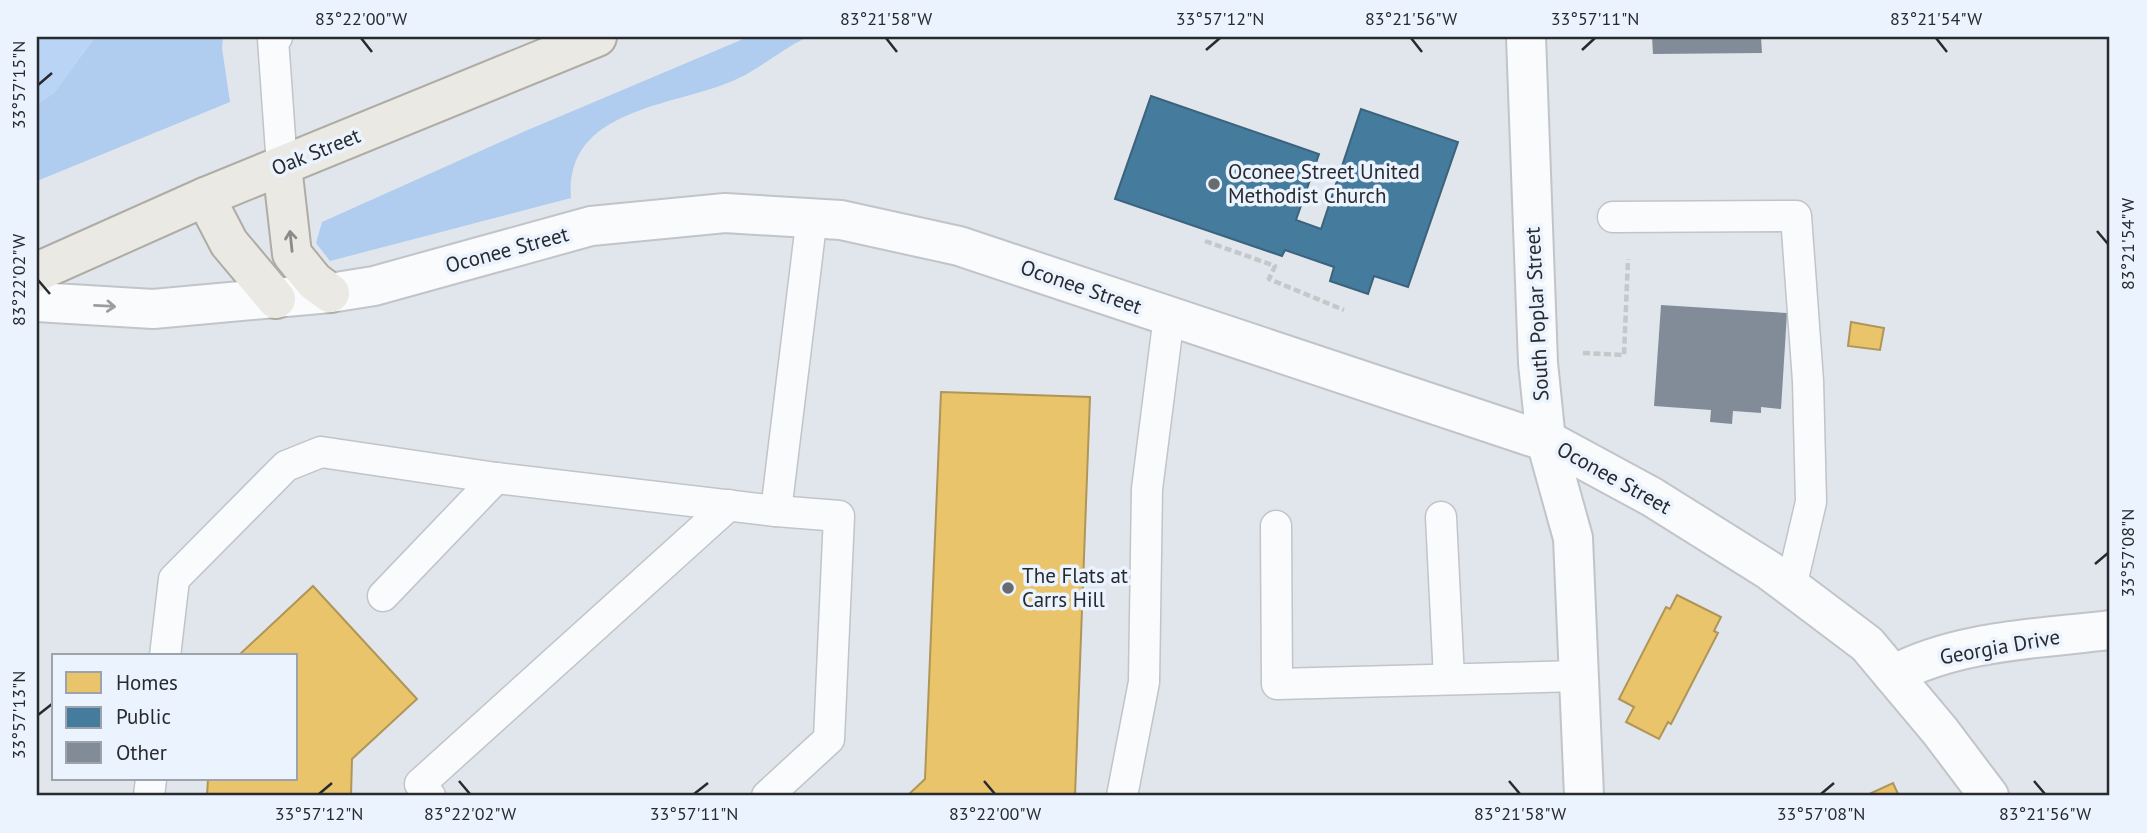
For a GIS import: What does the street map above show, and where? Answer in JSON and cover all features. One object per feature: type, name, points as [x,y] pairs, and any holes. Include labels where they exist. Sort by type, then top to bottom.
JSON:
[{"type":"main road","name":"Oak Street","points":[[37,272],[205,197],[597,37]]},
{"type":"main road","points":[[282,166],[292,254],[314,281],[330,293]]},
{"type":"main road","points":[[205,197],[229,243],[276,299]]},
{"type":"street","name":"South Poplar Street","points":[[1526,37],[1538,363],[1546,441],[1573,538],[1584,796]]},
{"type":"street","name":"Oconee Street","points":[[37,302],[153,309],[330,293],[374,286],[592,226],[726,213],[812,216],[869,224],[959,246],[1546,441],[1652,498],[1791,587],[1867,644],[1989,796]]},
{"type":"street","name":"Georgia Drive","points":[[1893,675],[1916,663],[1973,648],[2110,630]]},
{"type":"lane","points":[[277,37],[273,39],[282,166]]},
{"type":"lane","points":[[776,511],[812,216]]},
{"type":"lane","points":[[1621,217],[1796,216],[1809,394],[1811,502],[1791,587]]},
{"type":"lane","points":[[1122,796],[1144,682],[1147,489],[1169,316]]},
{"type":"lane","points":[[165,654],[174,579],[286,466],[321,452],[496,478],[839,516],[829,739],[767,796]]},
{"type":"lane","points":[[383,596],[496,478]]},
{"type":"lane","points":[[430,796],[420,784],[729,505]]},
{"type":"lane","points":[[1441,517],[1449,679]]},
{"type":"lane","points":[[1276,526],[1277,684],[1578,676]]},
{"type":"path","points":[[1594,354],[1624,355],[1621,217]]},
{"type":"path","points":[[1205,241],[1275,266],[1269,279],[1344,310]]},
{"type":"shaded area","points":[[37,37],[95,37],[54,93],[37,104]]},
{"type":"shaded area","points":[[95,37],[223,37],[222,48],[230,102],[37,181],[37,104],[54,93]]},
{"type":"shaded area","points":[[748,37],[808,37],[739,78],[630,114],[606,127],[586,144],[574,167],[571,198],[330,261],[316,243],[322,222],[523,132]]},
{"type":"building: Homes","points":[[1851,322],[1884,328],[1880,350],[1848,346]]},
{"type":"building: Homes","name":"The Flats at Carrs Hill","points":[[941,392],[1090,397],[1075,796],[907,796],[925,779]]},
{"type":"building: Homes","points":[[313,586],[417,699],[352,759],[351,796],[207,796],[208,780],[298,780],[298,654],[240,654]]},
{"type":"building: Homes","points":[[1677,595],[1721,617],[1714,631],[1718,633],[1671,724],[1668,722],[1659,739],[1626,722],[1634,707],[1619,699],[1666,607],[1670,609]]},
{"type":"building: Homes","points":[[1893,783],[1899,796],[1865,796]]},
{"type":"building: Public","name":"Oconee Street United Methodist Church","points":[[1151,96],[1319,154],[1296,220],[1321,229],[1361,109],[1458,142],[1408,287],[1374,276],[1368,294],[1330,281],[1334,267],[1285,250],[1282,256],[1115,199]]},
{"type":"building: Other","points":[[1652,37],[1761,37],[1762,53],[1653,54]]},
{"type":"building: Other","points":[[1661,305],[1787,313],[1781,409],[1761,407],[1761,413],[1733,411],[1732,424],[1710,422],[1711,410],[1654,406]]},
{"type":"place","name":"Oconee Street United Methodist Church","points":[[1214,184]]},
{"type":"place","name":"The Flats at Carrs Hill","points":[[1008,588]]}]
